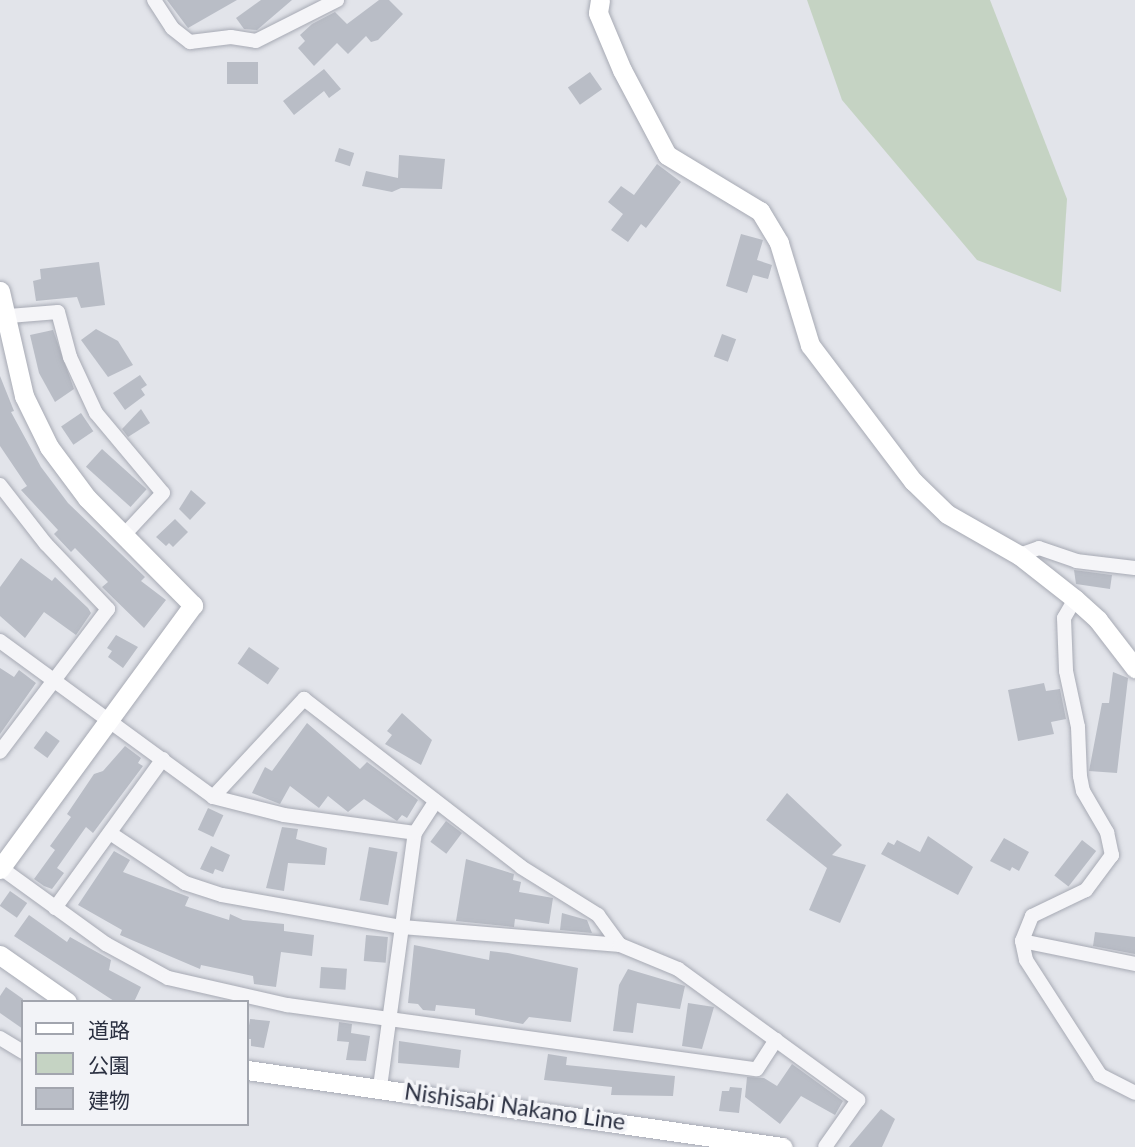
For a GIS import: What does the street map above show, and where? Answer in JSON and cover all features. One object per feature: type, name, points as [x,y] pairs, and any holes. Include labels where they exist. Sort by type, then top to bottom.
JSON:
[{"type":"street","points":[[154,0],[172,27],[190,42],[231,37],[256,41],[337,0]]},
{"type":"street","points":[[600,0],[598,13],[622,70],[667,155],[760,211],[779,243],[810,345],[913,481],[947,514],[1019,555],[1075,599],[1098,620],[1135,668]]},
{"type":"street","points":[[0,290],[9,316],[24,396],[49,447],[88,498],[194,605],[108,717],[0,868],[106,944],[168,978],[287,1005],[757,1069],[776,1040]]},
{"type":"street","points":[[9,316],[58,312],[70,357],[96,412],[163,493],[124,535]]},
{"type":"street","points":[[0,485],[46,544],[108,609],[0,752]]},
{"type":"street","points":[[1019,555],[1039,548],[1076,561],[1135,568]]},
{"type":"street","points":[[1075,599],[1064,618],[1080,776],[1083,791],[1107,832],[1112,855],[1086,890],[1032,916],[1022,941],[1026,960],[1100,1075],[1135,1093]]},
{"type":"street","points":[[0,641],[53,681],[108,717],[214,797],[284,815],[415,833]]},
{"type":"street","points":[[214,797],[304,699],[521,867],[598,915],[620,945]]},
{"type":"street","points":[[55,908],[163,759]]},
{"type":"street","points":[[380,1087],[415,833],[436,801]]},
{"type":"street","points":[[110,833],[185,883],[305,913],[402,927],[620,945],[678,969],[858,1100],[825,1147]]},
{"type":"street","points":[[1022,941],[1135,964]]},
{"type":"street","points":[[0,955],[64,1000]]},
{"type":"street","points":[[0,1038],[21,1051]]},
{"type":"street","name":"Nishisabi Nakano Line","points":[[248,1070],[380,1087],[782,1147]]},
{"type":"green space","points":[[807,0],[990,0],[1067,199],[1061,292],[977,260],[842,100]]},
{"type":"building","points":[[167,0],[237,0],[188,28]]},
{"type":"building","points":[[261,0],[292,0],[257,30],[244,29],[236,18]]},
{"type":"building","points":[[379,0],[389,0],[403,14],[378,40],[371,42],[366,36],[348,54],[337,43],[314,66],[298,48],[305,41],[300,35],[312,24],[335,12],[347,24]]},
{"type":"building","points":[[227,62],[258,62],[258,84],[227,84]]},
{"type":"building","points":[[324,69],[341,89],[329,98],[324,91],[294,115],[283,101]]},
{"type":"building","points":[[590,72],[602,89],[580,105],[568,87]]},
{"type":"building","points":[[339,148],[354,153],[350,166],[335,161]]},
{"type":"building","points":[[399,155],[445,159],[442,189],[401,188],[392,192],[362,186],[366,171],[398,178]]},
{"type":"building","points":[[657,164],[681,182],[646,228],[641,224],[628,242],[611,230],[623,214],[608,202],[621,186],[634,195]]},
{"type":"building","points":[[741,234],[763,240],[757,260],[772,265],[768,279],[753,275],[747,293],[726,286]]},
{"type":"building","points":[[99,262],[105,305],[81,308],[77,297],[36,301],[33,281],[41,279],[40,269]]},
{"type":"building","points":[[96,329],[118,341],[133,365],[108,377],[81,340]]},
{"type":"building","points":[[53,330],[74,389],[55,402],[39,373],[30,335]]},
{"type":"building","points":[[722,334],[736,339],[728,362],[714,357]]},
{"type":"building","points":[[140,375],[147,385],[141,389],[145,395],[125,410],[113,393]]},
{"type":"building","points":[[0,376],[14,411],[11,412],[41,467],[68,503],[145,577],[141,581],[166,600],[144,628],[102,587],[108,582],[75,548],[71,552],[54,534],[58,530],[21,490],[27,486],[0,446]]},
{"type":"building","points":[[141,409],[150,423],[128,437],[122,429]]},
{"type":"building","points":[[81,413],[93,431],[73,445],[61,426]]},
{"type":"building","points":[[102,449],[147,489],[131,507],[86,467]]},
{"type":"building","points":[[191,490],[206,503],[190,520],[179,509]]},
{"type":"building","points":[[175,519],[188,532],[173,547],[169,543],[166,546],[156,537]]},
{"type":"building","points":[[21,558],[52,581],[55,577],[88,608],[91,613],[76,635],[44,612],[25,638],[0,616],[0,587]]},
{"type":"building","points":[[1074,570],[1112,575],[1110,589],[1076,584]]},
{"type":"building","points":[[116,635],[138,647],[123,668],[108,657],[112,651],[107,648]]},
{"type":"building","points":[[249,647],[279,668],[268,685],[238,663]]},
{"type":"building","points":[[0,668],[14,677],[19,670],[36,683],[0,734]]},
{"type":"building","points":[[1113,672],[1128,678],[1117,773],[1089,771],[1102,703],[1109,703]]},
{"type":"building","points":[[1044,683],[1046,691],[1060,689],[1066,719],[1051,722],[1054,734],[1018,741],[1008,690]]},
{"type":"building","points":[[402,713],[432,740],[421,765],[385,744],[392,735],[387,731]]},
{"type":"building","points":[[307,723],[360,769],[367,762],[418,800],[407,818],[402,815],[397,821],[364,799],[348,812],[328,796],[319,808],[290,786],[280,804],[252,793],[265,767],[272,771]]},
{"type":"building","points":[[46,731],[60,741],[47,758],[34,748]]},
{"type":"building","points":[[125,746],[141,758],[138,763],[143,766],[93,833],[86,827],[57,868],[64,873],[52,889],[44,886],[34,879],[55,850],[50,846],[71,817],[67,814],[94,774],[103,771]]},
{"type":"building","points":[[787,793],[842,845],[832,855],[866,865],[840,923],[809,910],[827,868],[766,820]]},
{"type":"building","points":[[208,808],[223,815],[213,837],[198,830]]},
{"type":"building","points":[[446,821],[462,833],[446,854],[430,842]]},
{"type":"building","points":[[282,827],[298,829],[296,839],[327,848],[325,865],[288,863],[284,891],[266,888]]},
{"type":"building","points":[[928,836],[973,867],[958,895],[881,854],[888,842],[894,845],[897,840],[920,852]]},
{"type":"building","points":[[1004,838],[1029,852],[1019,871],[1012,867],[1010,871],[990,861]]},
{"type":"building","points":[[1082,840],[1096,851],[1068,887],[1054,875]]},
{"type":"building","points":[[211,846],[230,855],[223,872],[215,869],[213,874],[200,869]]},
{"type":"building","points":[[369,847],[398,852],[388,905],[360,900]]},
{"type":"building","points":[[114,851],[130,860],[123,872],[189,897],[185,906],[229,920],[230,914],[243,920],[284,924],[284,931],[314,935],[312,956],[281,952],[276,987],[254,984],[253,976],[201,965],[200,969],[120,935],[122,930],[78,905]]},
{"type":"building","points":[[466,859],[514,874],[513,880],[521,882],[519,892],[553,898],[549,924],[515,919],[514,927],[456,921]]},
{"type":"building","points":[[10,891],[27,903],[17,918],[0,906]]},
{"type":"building","points":[[562,913],[587,920],[592,933],[560,930]]},
{"type":"building","points":[[29,915],[67,942],[70,937],[111,960],[109,970],[141,987],[135,1000],[112,1000],[14,936]]},
{"type":"building","points":[[1095,932],[1135,937],[1135,954],[1093,946]]},
{"type":"building","points":[[366,935],[388,937],[386,963],[364,961]]},
{"type":"building","points":[[414,945],[489,960],[490,951],[508,953],[578,968],[571,1022],[529,1017],[523,1024],[475,1015],[475,1009],[436,1005],[435,1011],[423,1010],[418,1004],[408,1003]]},
{"type":"building","points":[[321,967],[347,969],[345,990],[320,988]]},
{"type":"building","points":[[628,969],[685,986],[680,1009],[637,1003],[633,1033],[613,1031],[619,985]]},
{"type":"building","points":[[6,987],[23,999],[21,1028],[0,1013],[0,996]]},
{"type":"building","points":[[688,1003],[714,1007],[702,1049],[682,1046]]},
{"type":"building","points":[[250,1019],[270,1021],[264,1048],[251,1046],[248,1032]]},
{"type":"building","points":[[339,1022],[352,1024],[351,1033],[370,1036],[366,1061],[346,1060],[349,1042],[337,1041]]},
{"type":"building","points":[[399,1041],[461,1050],[459,1068],[398,1063]]},
{"type":"building","points":[[548,1054],[567,1057],[566,1065],[675,1076],[673,1096],[611,1095],[612,1087],[544,1080]]},
{"type":"building","points":[[792,1064],[843,1101],[835,1115],[801,1096],[780,1124],[745,1097],[747,1077],[764,1078],[777,1086]]},
{"type":"building","points":[[730,1087],[742,1088],[739,1113],[719,1111],[722,1091],[729,1091]]},
{"type":"building","points":[[881,1109],[895,1119],[882,1147],[849,1147]]}]
